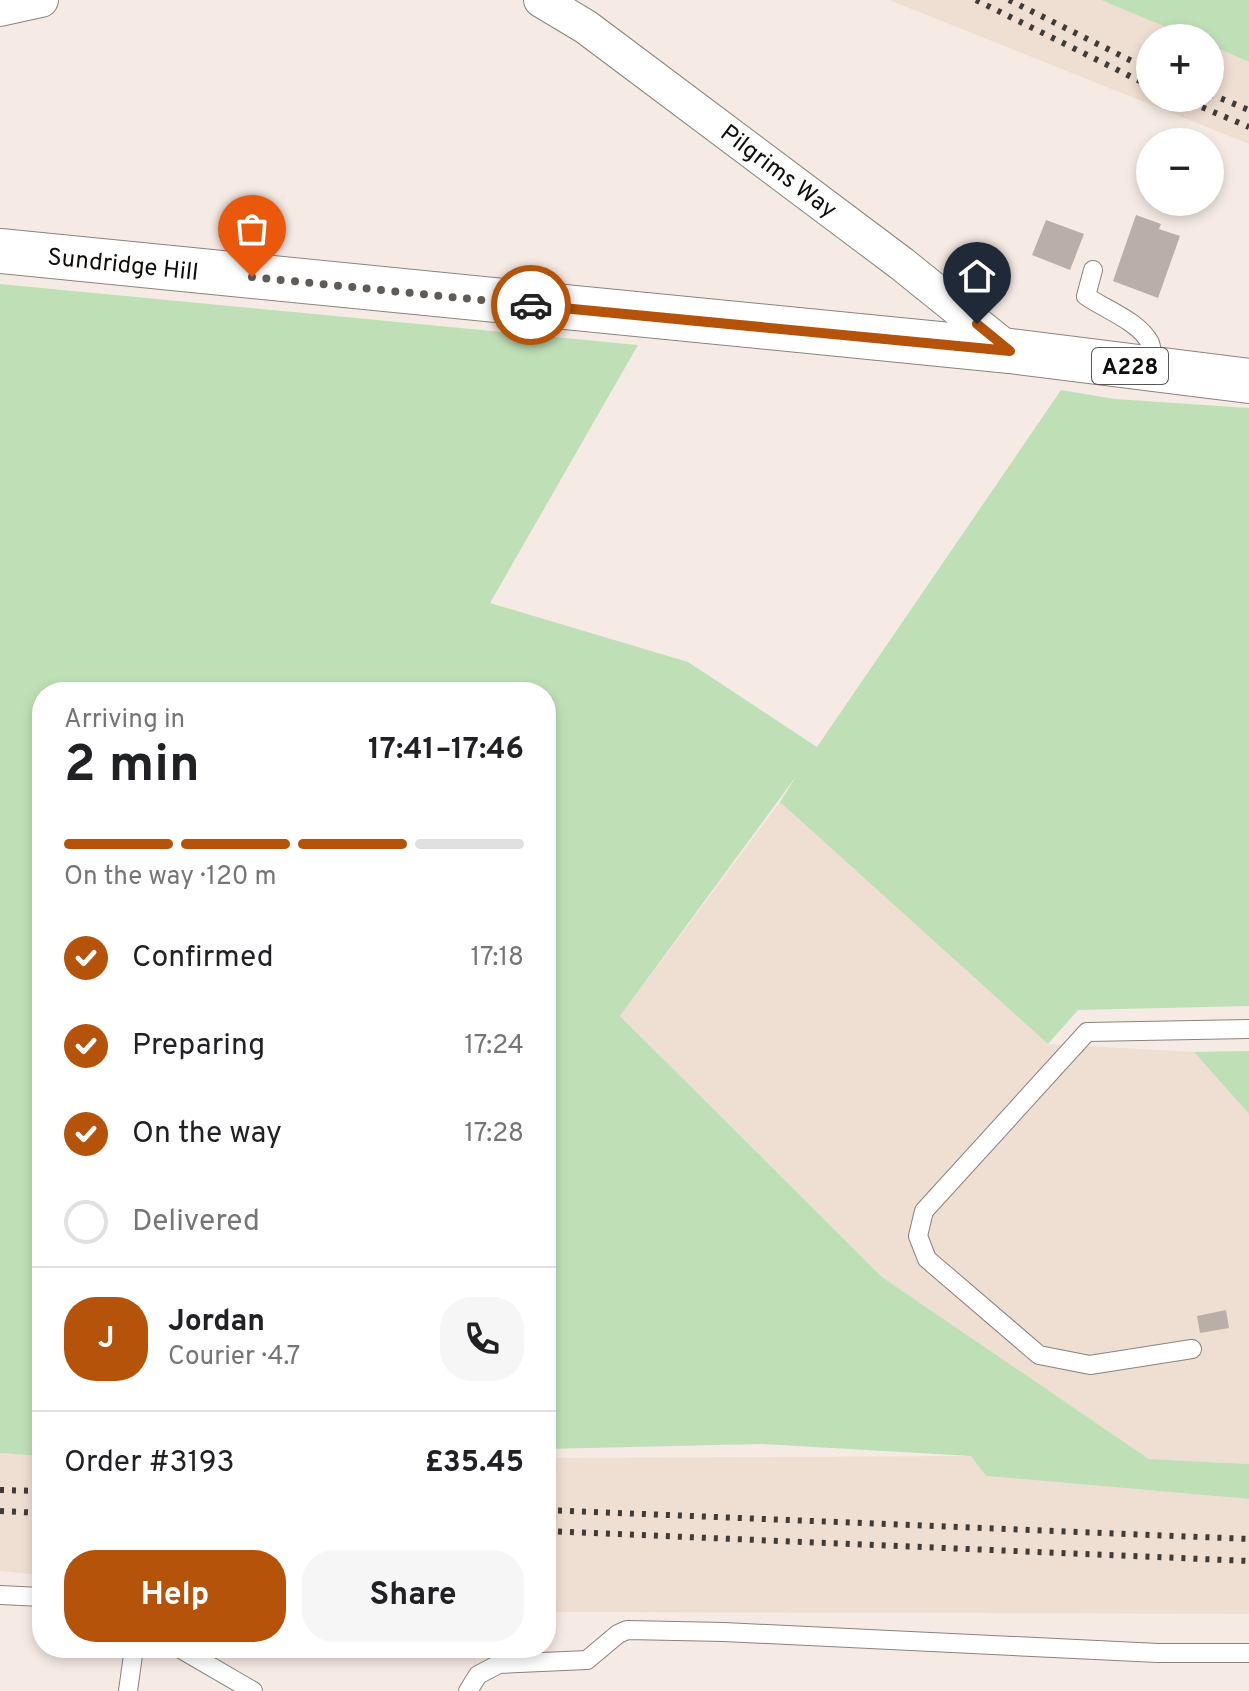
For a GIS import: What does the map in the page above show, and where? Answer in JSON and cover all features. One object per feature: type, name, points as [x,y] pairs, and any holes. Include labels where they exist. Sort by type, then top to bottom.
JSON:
[{"type":"highway","name":"Sundridge Hill","points":[[0,251],[1010,351],[1249,381]]},
{"type":"street","points":[[0,9],[41,0]]},
{"type":"street","name":"Pilgrims Way","points":[[541,0],[611,46],[902,264],[1010,351]]},
{"type":"lane","points":[[1093,270],[1086,296],[1130,323],[1148,340],[1151,347],[1148,369]]},
{"type":"lane","points":[[1192,1349],[1090,1365],[1039,1355],[927,1259],[918,1236],[924,1211],[1087,1032],[1249,1029]]},
{"type":"lane","points":[[0,1595],[32,1597]]},
{"type":"lane","points":[[468,1691],[478,1675],[499,1664],[584,1661],[627,1630],[1158,1653],[1249,1653]]},
{"type":"lane","points":[[128,1691],[133,1658]]},
{"type":"lane","points":[[196,1658],[253,1691]]},
{"type":"shaded area","points":[[889,0],[1101,0],[1158,24],[1136,24],[1136,99]]},
{"type":"shaded area","points":[[1224,51],[1249,62],[1249,144],[1224,134],[1224,128],[1209,128],[1169,112],[1224,112]]},
{"type":"shaded area","points":[[780,802],[1048,1044],[1194,1052],[1249,1114],[1249,1464],[1149,1459],[882,1277],[620,1016]]},
{"type":"shaded area","points":[[0,1453],[32,1455],[32,1574],[0,1571]]},
{"type":"shaded area","points":[[971,1456],[987,1476],[1249,1499],[1249,1614],[556,1612],[556,1458]]},
{"type":"green space","points":[[1101,0],[1249,0],[1249,62],[1224,51],[1224,24],[1158,24]]},
{"type":"green space","points":[[0,284],[638,345],[490,603],[688,662],[817,747],[1061,390],[1115,399],[1249,408],[1249,1006],[1078,1010],[1048,1044],[780,802],[797,775],[620,1016],[882,1277],[1149,1459],[1249,1464],[1249,1499],[986,1476],[971,1456],[761,1444],[556,1449],[556,682],[32,682],[32,1455],[0,1453]]},
{"type":"green space","points":[[1249,1051],[1249,1114],[1194,1052]]},
{"type":"building","points":[[1136,215],[1161,224],[1159,229],[1180,236],[1158,298],[1113,281]]},
{"type":"building","points":[[1046,220],[1084,234],[1070,270],[1032,255]]},
{"type":"building","points":[[1226,1310],[1229,1328],[1200,1333],[1197,1316]]},
{"type":"railway","points":[[976,0],[1136,79]]},
{"type":"railway","points":[[1009,0],[1136,63]]},
{"type":"railway","points":[[1224,100],[1249,110]]},
{"type":"railway","points":[[1213,112],[1249,127]]},
{"type":"railway","points":[[0,1490],[32,1491]]},
{"type":"railway","points":[[556,1510],[1249,1539]]},
{"type":"railway","points":[[0,1511],[32,1513]]},
{"type":"railway","points":[[556,1531],[1249,1561]]},
{"type":"way so far","points":[[252,277],[531,305]]},
{"type":"route","points":[[531,305],[1010,351],[977,324]]}]
